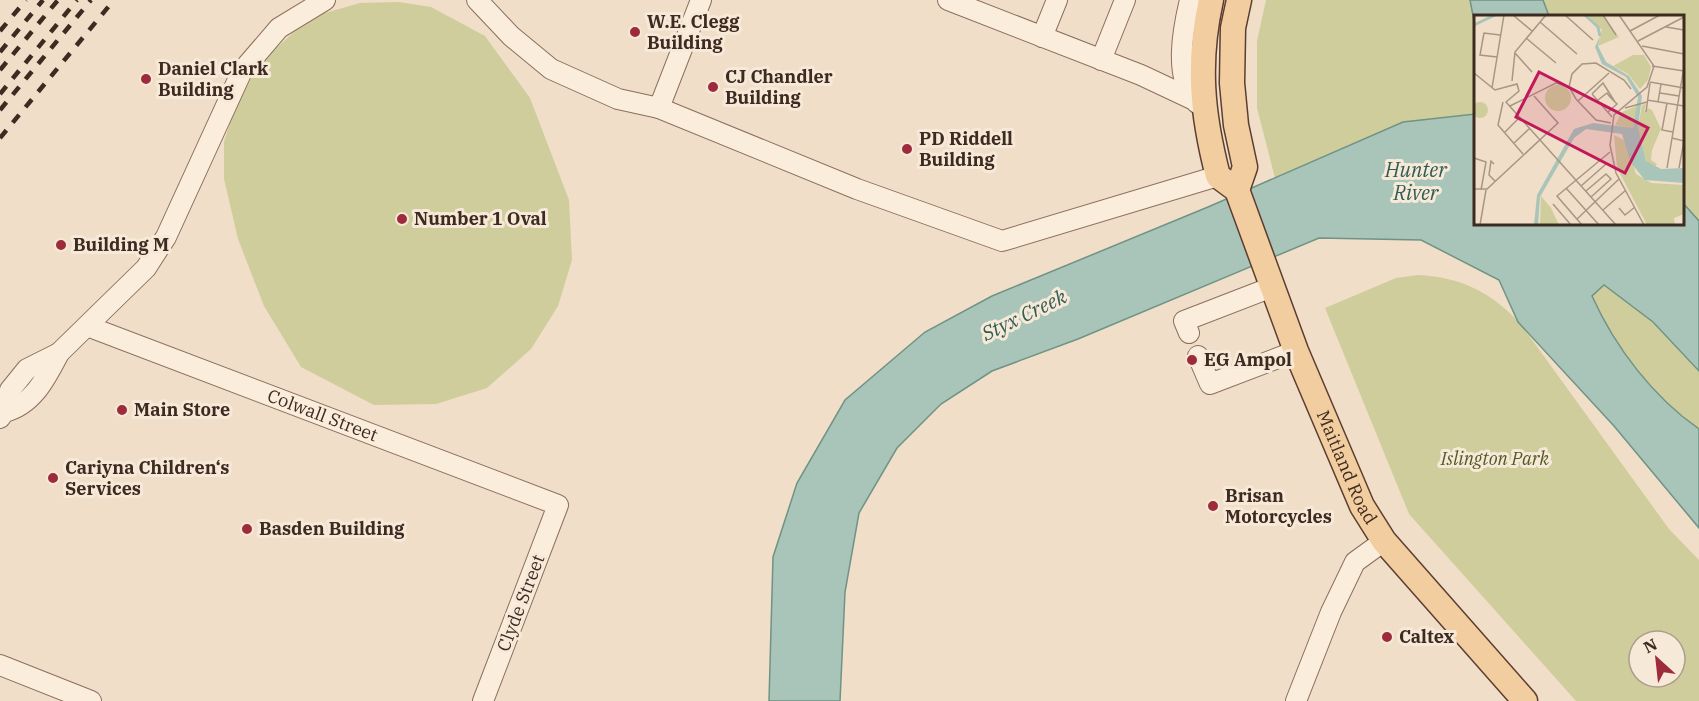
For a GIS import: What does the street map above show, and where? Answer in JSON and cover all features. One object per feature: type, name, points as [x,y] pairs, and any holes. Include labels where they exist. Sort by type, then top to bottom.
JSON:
[{"type":"main road","name":"Maitland Road","points":[[1211,0],[1198,104],[1227,183],[1263,262],[1296,351],[1354,491],[1383,541],[1525,701]]},
{"type":"main road","points":[[1227,183],[1245,167],[1236,125],[1232,83],[1233,28],[1239,0]]},
{"type":"street","points":[[2,415],[21,408],[43,382],[59,353],[146,268],[166,237],[242,71],[279,28],[325,0]]},
{"type":"street","points":[[477,0],[512,36],[551,69],[618,99],[660,108],[826,174],[857,189],[1002,241],[1227,183]]},
{"type":"street","points":[[660,108],[701,0]]},
{"type":"street","points":[[948,0],[976,5],[1042,37],[1101,60],[1198,104]]},
{"type":"street","points":[[1042,37],[1057,0]]},
{"type":"street","points":[[1101,60],[1125,0]]},
{"type":"street","name":"Maitland Road","points":[[1190,0],[1182,50],[1186,79],[1198,104]]},
{"type":"street","points":[[1189,333],[1184,321],[1272,287]]},
{"type":"street","name":"Colwall Street","points":[[87,326],[558,506]]},
{"type":"street","points":[[1198,356],[1210,384],[1296,351]]},
{"type":"street","name":"Clyde Street","points":[[483,701],[558,506]]},
{"type":"street","points":[[1296,701],[1331,612],[1356,562],[1383,541]]},
{"type":"street","points":[[0,665],[45,692],[91,701]]},
{"type":"green space","points":[[1266,0],[1470,0],[1474,17],[1474,114],[1403,122],[1275,178],[1257,108],[1257,41]]},
{"type":"green space","points":[[1543,0],[1699,0],[1699,221],[1684,204],[1684,15],[1549,15]]},
{"type":"green space","name":"Number 1 Oval","points":[[399,2],[431,7],[485,36],[530,98],[569,200],[572,260],[558,306],[531,349],[487,388],[436,404],[374,405],[301,367],[264,306],[238,239],[224,179],[224,142],[236,104],[261,62],[294,32],[325,13],[360,3]]},
{"type":"green space","name":"Islington Park","points":[[1418,275],[1434,276],[1462,283],[1488,296],[1511,314],[1669,529],[1699,560],[1699,701],[1576,701],[1409,514],[1325,308],[1396,278]]},
{"type":"green space","points":[[1603,285],[1653,322],[1699,371],[1699,429],[1666,402],[1651,386],[1612,334],[1592,296]]},
{"type":"water","points":[[1470,0],[1543,0],[1549,15],[1474,15],[1474,21]]},
{"type":"water","name":"Hunter River","points":[[1474,114],[1474,225],[1684,225],[1684,204],[1699,221],[1699,371],[1653,322],[1604,285],[1592,296],[1612,334],[1637,370],[1666,402],[1699,429],[1699,528],[1614,426],[1518,322],[1499,280],[1421,240],[1319,238],[1078,339],[992,371],[941,404],[897,448],[859,513],[845,592],[840,701],[769,701],[773,557],[797,483],[845,400],[925,332],[992,296],[1208,207],[1403,122]]},
{"type":"railway","points":[[0,31],[26,0]]},
{"type":"railway","points":[[0,52],[43,0]]},
{"type":"railway","points":[[0,70],[58,0]]},
{"type":"railway","points":[[0,94],[77,0]]},
{"type":"railway","points":[[0,110],[91,0]]},
{"type":"railway","points":[[0,138],[114,0]]},
{"type":"place","name":"W.E. Clegg Building","points":[[635,32]]},
{"type":"place","name":"Daniel Clark Building","points":[[146,79]]},
{"type":"place","name":"CJ Chandler Building","points":[[713,87]]},
{"type":"place","name":"PD Riddell Building","points":[[907,149]]},
{"type":"place","name":"Number 1 Oval","points":[[402,219]]},
{"type":"place","name":"Building M","points":[[61,245]]},
{"type":"place","name":"EG Ampol","points":[[1192,360]]},
{"type":"place","name":"Main Store","points":[[122,410]]},
{"type":"place","name":"Cariyna Children‘s Services","points":[[53,478]]},
{"type":"place","name":"Brisan Motorcycles","points":[[1213,506]]},
{"type":"place","name":"Basden Building","points":[[247,529]]},
{"type":"place","name":"Caltex","points":[[1387,637]]},
{"type":"water label","name":"Styx Creek","points":[[1024,315]]}]
